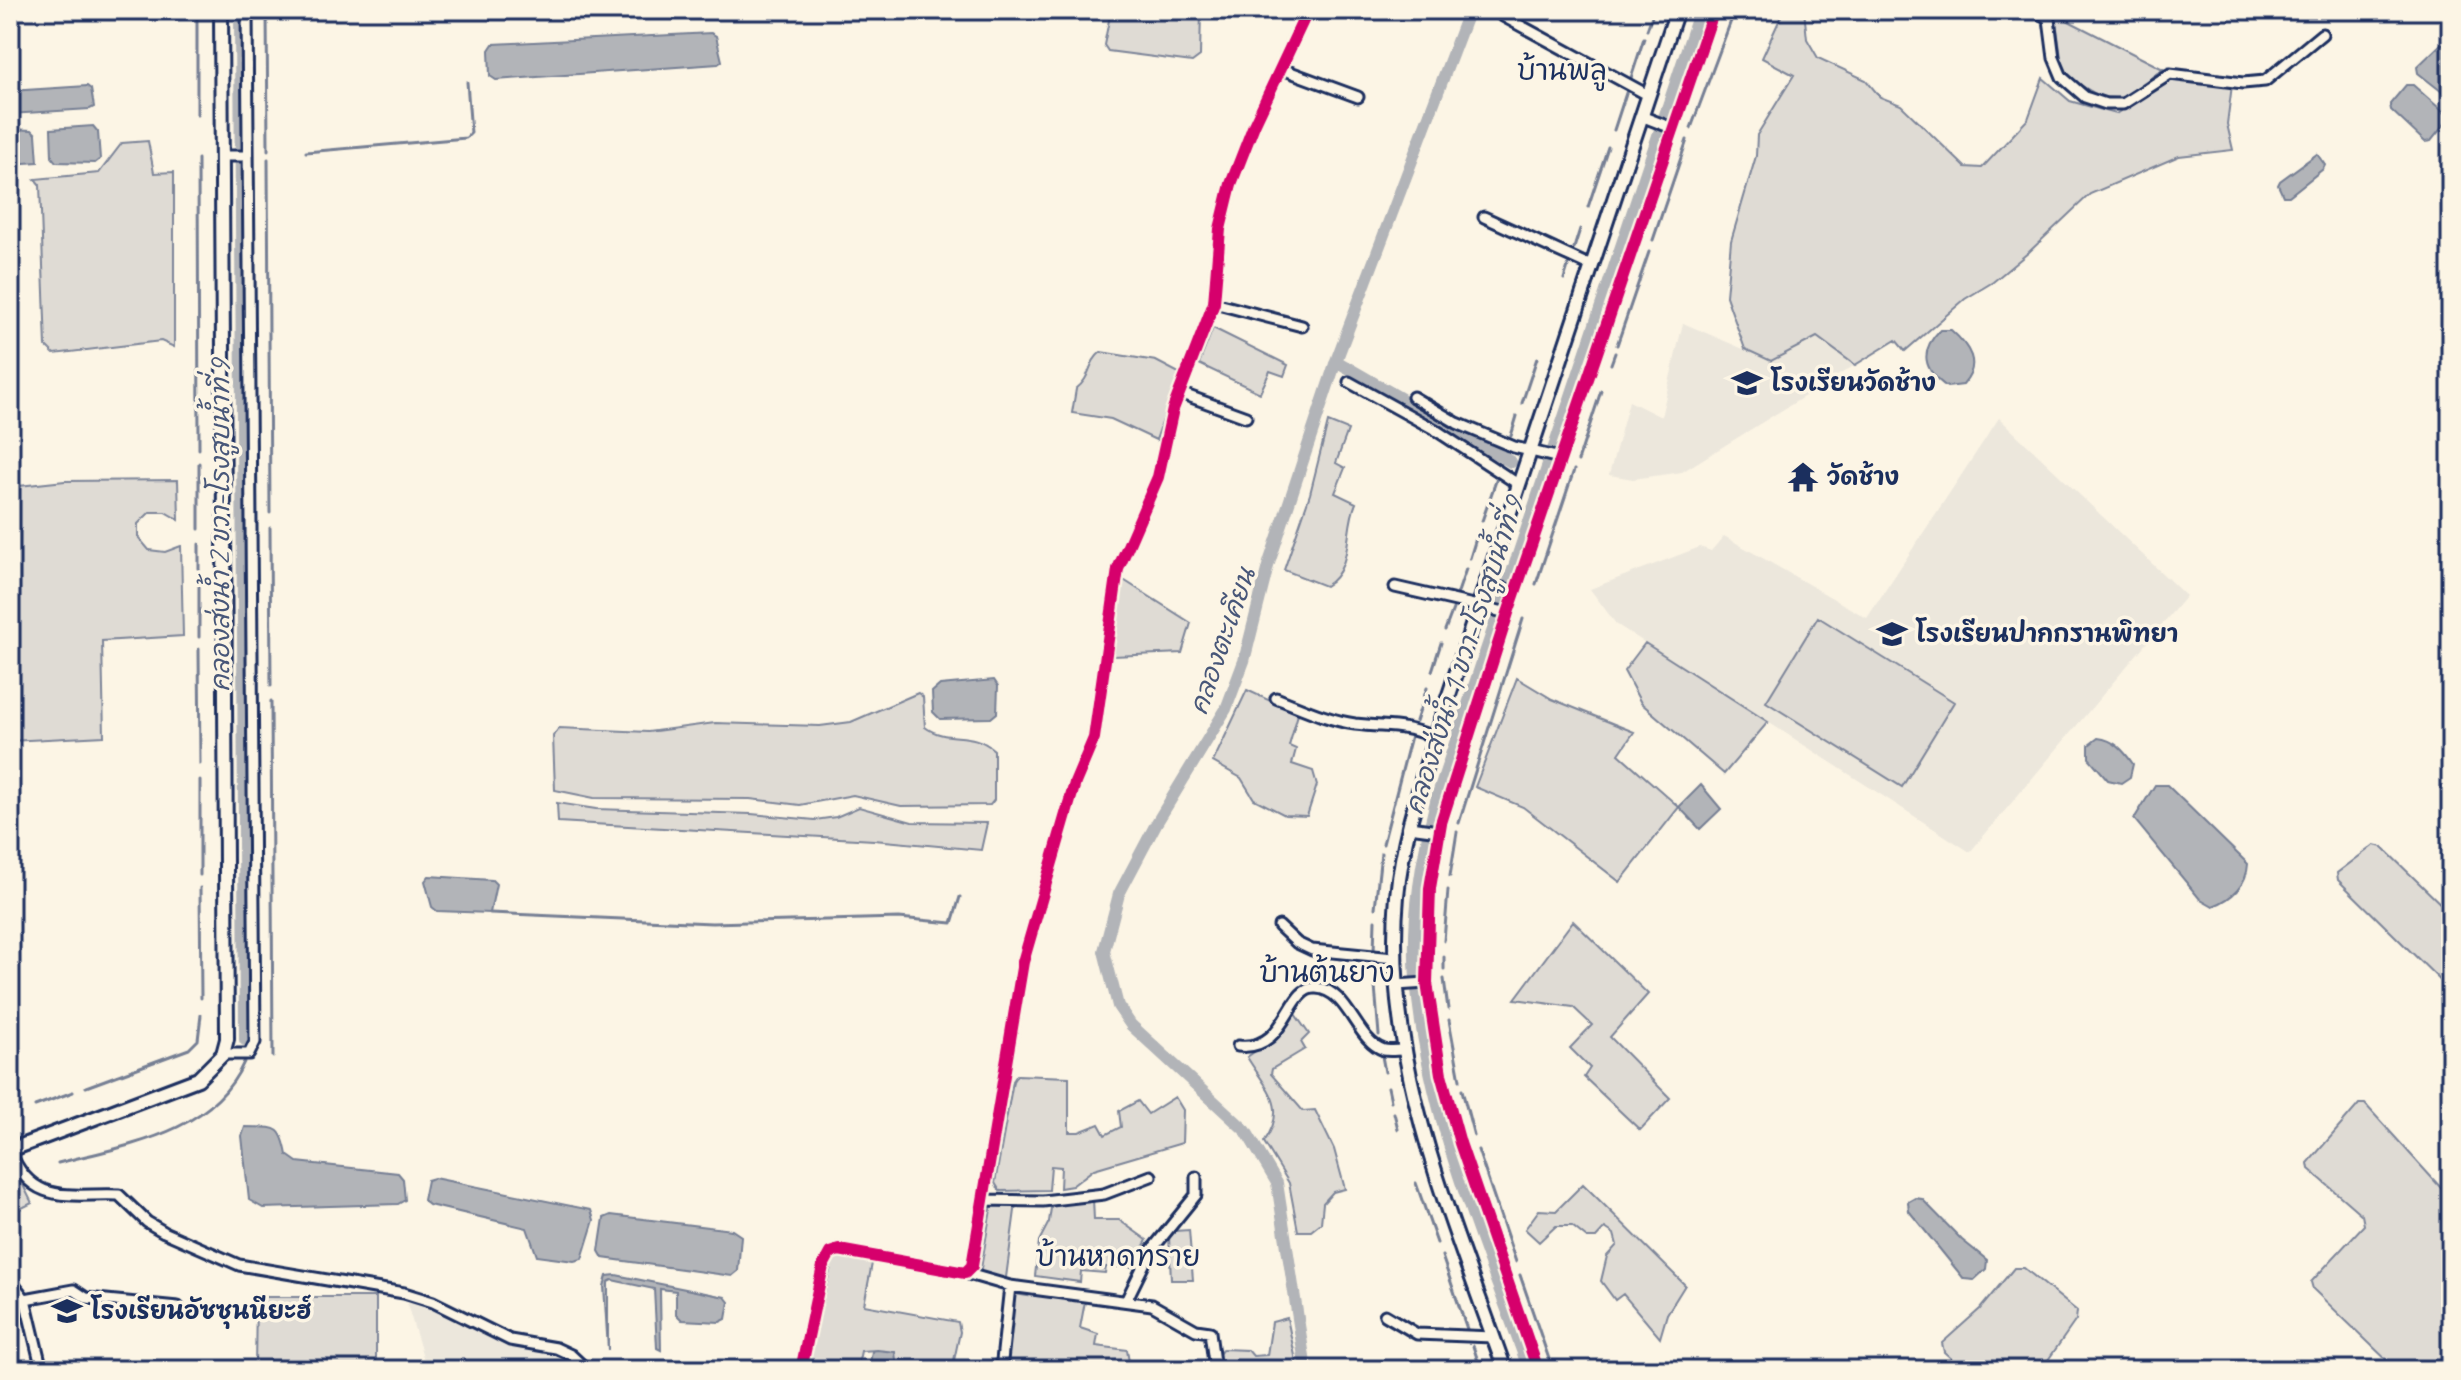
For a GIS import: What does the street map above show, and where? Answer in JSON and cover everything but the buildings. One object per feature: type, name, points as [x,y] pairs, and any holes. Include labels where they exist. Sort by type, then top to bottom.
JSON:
[{"type":"main road","points":[[10,1151],[179,1088],[198,1079],[223,1054],[228,1012],[226,156],[221,10]]},
{"type":"main road","points":[[1505,1370],[1414,1106],[1402,1050],[1401,985],[1394,958],[1397,894],[1435,737],[1484,608],[1518,484],[1535,451],[1591,266],[1646,118],[1648,95],[1677,10]]},
{"type":"street","points":[[223,1054],[249,1054],[255,1042],[247,10]]},
{"type":"street","points":[[965,1273],[972,1266],[1023,962],[1101,707],[1118,569],[1158,477],[1167,430],[1214,303],[1220,229],[1231,184],[1254,125],[1308,10]]},
{"type":"street","points":[[1538,1370],[1452,1118],[1441,1074],[1424,983],[1425,943],[1437,831],[1513,590],[1669,128],[1714,10]]},
{"type":"street","points":[[2035,10],[2049,19],[2054,58],[2069,86],[2085,97],[2106,104],[2123,104],[2170,74],[2243,83],[2265,81],[2322,34]]},
{"type":"street","points":[[1501,15],[1648,95]]},
{"type":"street","points":[[1282,69],[1358,97]]},
{"type":"street","points":[[1646,118],[1669,128]]},
{"type":"street","points":[[226,156],[246,156]]},
{"type":"street","points":[[1484,217],[1591,266]]},
{"type":"street","points":[[1214,303],[1302,326]]},
{"type":"street","points":[[1349,382],[1434,429],[1518,484]]},
{"type":"street","points":[[1180,393],[1246,417]]},
{"type":"street","points":[[1413,397],[1457,423],[1558,457]]},
{"type":"street","points":[[1491,585],[1513,590]]},
{"type":"street","points":[[1395,587],[1506,612]]},
{"type":"street","points":[[1276,698],[1324,717],[1355,724],[1405,725],[1435,737]]},
{"type":"street","points":[[1414,827],[1437,831]]},
{"type":"street","points":[[1279,926],[1297,943],[1312,950],[1394,958]]},
{"type":"street","points":[[1401,985],[1424,983]]},
{"type":"street","points":[[1238,1046],[1252,1048],[1268,1041],[1305,991],[1315,987],[1326,991],[1343,1006],[1366,1036],[1382,1050],[1402,1050]]},
{"type":"street","points":[[10,1151],[30,1182],[52,1195],[119,1195],[147,1222],[164,1232],[239,1265],[404,1293],[433,1302],[510,1340],[556,1348],[571,1355],[587,1370]]},
{"type":"street","points":[[984,1200],[1043,1201],[1104,1194],[1151,1176]]},
{"type":"street","points":[[1126,1301],[1150,1252],[1196,1195],[1196,1177]]},
{"type":"street","points":[[801,1370],[823,1266],[830,1253],[839,1250],[965,1273],[1010,1286],[1152,1305],[1196,1330],[1210,1332],[1215,1370]]},
{"type":"street","points":[[10,1280],[25,1299],[42,1370]]},
{"type":"street","points":[[1001,1370],[1010,1286]]},
{"type":"street","points":[[25,1299],[74,1290],[86,1298],[178,1307]]},
{"type":"street","points":[[1385,1315],[1417,1334],[1493,1337]]},
{"type":"shaded area","points":[[1111,10],[1201,10],[1200,56],[1192,62],[1108,51],[1104,45]]},
{"type":"shaded area","points":[[1784,10],[1804,10],[1807,39],[1818,58],[1866,80],[1880,97],[1901,105],[1965,167],[1982,168],[2028,119],[2043,78],[2070,101],[2116,114],[2159,85],[2170,82],[2194,80],[2232,85],[2227,124],[2233,150],[2179,156],[2090,194],[2029,252],[1993,282],[1965,299],[1905,351],[1896,340],[1855,365],[1817,337],[1771,361],[1745,349],[1726,296],[1731,241],[1756,156],[1757,135],[1794,75],[1762,58]]},
{"type":"shaded area","points":[[2055,14],[2163,69],[2122,98],[2101,97],[2072,80],[2062,65]]},
{"type":"shaded area","points":[[711,33],[716,36],[722,61],[718,64],[496,80],[490,76],[489,50],[493,44]]},
{"type":"shaded area","points":[[2451,43],[2451,99],[2418,73],[2417,67],[2441,44]]},
{"type":"shaded area","points":[[2406,85],[2413,85],[2447,115],[2448,120],[2431,141],[2425,142],[2391,110],[2390,104]]},
{"type":"shaded area","points":[[87,86],[91,89],[94,107],[90,109],[10,114],[10,91]]},
{"type":"shaded area","points":[[93,126],[98,132],[100,159],[95,163],[56,162],[52,157],[51,129]]},
{"type":"shaded area","points":[[10,129],[32,130],[36,134],[38,162],[10,164]]},
{"type":"shaded area","points":[[148,141],[154,173],[174,172],[174,347],[161,341],[54,354],[46,346],[40,185],[35,179],[99,173],[122,143]]},
{"type":"shaded area","points":[[2317,154],[2325,165],[2323,169],[2289,196],[2283,196],[2278,185],[2280,181]]},
{"type":"shaded area","name":"โรงเรียนวัดช้าง","points":[[1683,323],[1771,361],[1817,337],[1855,365],[1682,472],[1633,479],[1609,475],[1629,401],[1661,417]]},
{"type":"shaded area","points":[[1213,328],[1288,365],[1284,376],[1270,371],[1260,393],[1199,364]]},
{"type":"shaded area","points":[[1940,330],[1951,330],[1971,356],[1972,370],[1963,385],[1947,387],[1929,367],[1929,345]]},
{"type":"shaded area","points":[[1101,352],[1156,361],[1179,373],[1156,440],[1111,419],[1072,413],[1076,389],[1085,380],[1093,361]]},
{"type":"shaded area","name":"โรงเรียนปากกรานพิทยา","points":[[1999,418],[2186,596],[1970,852],[1616,624],[1590,589],[1700,547],[1711,551],[1724,536],[1867,618]]},
{"type":"shaded area","points":[[1328,422],[1348,430],[1336,463],[1345,468],[1335,493],[1356,503],[1340,570],[1325,586],[1284,570],[1310,494]]},
{"type":"shaded area","points":[[178,480],[179,520],[165,512],[150,512],[138,524],[138,537],[149,550],[165,552],[181,546],[183,636],[102,641],[104,736],[10,741],[10,487],[65,481]]},
{"type":"shaded area","points":[[1122,579],[1191,623],[1182,653],[1113,656]]},
{"type":"shaded area","points":[[1818,617],[1954,702],[1902,787],[1766,702]]},
{"type":"shaded area","points":[[1645,643],[1768,722],[1724,774],[1641,703],[1624,671]]},
{"type":"shaded area","points":[[1517,678],[1552,699],[1634,732],[1619,754],[1679,807],[1620,882],[1523,807],[1475,787]]},
{"type":"shaded area","points":[[994,680],[998,686],[997,713],[991,718],[940,719],[933,712],[932,692],[940,685]]},
{"type":"shaded area","points":[[1247,690],[1298,714],[1289,746],[1296,749],[1292,764],[1313,771],[1317,785],[1307,816],[1285,815],[1254,799],[1241,778],[1213,762]]},
{"type":"shaded area","points":[[918,693],[923,697],[925,727],[942,735],[977,740],[994,750],[994,800],[990,805],[901,806],[853,795],[800,805],[750,799],[594,798],[555,790],[553,736],[559,728],[648,732],[715,723],[820,726],[851,722]]},
{"type":"shaded area","points":[[2098,738],[2118,747],[2133,764],[2130,777],[2121,783],[2108,780],[2089,758],[2089,745]]},
{"type":"shaded area","points":[[1701,785],[1721,809],[1700,829],[1679,807]]},
{"type":"shaded area","points":[[2155,785],[2167,785],[2248,864],[2241,885],[2226,899],[2213,906],[2199,898],[2134,819]]},
{"type":"shaded area","points":[[557,803],[596,809],[751,814],[815,820],[836,817],[859,807],[912,822],[987,823],[981,850],[874,840],[558,822]]},
{"type":"shaded area","points":[[2374,845],[2382,847],[2451,914],[2451,991],[2338,880],[2337,873]]},
{"type":"shaded area","points":[[429,876],[492,880],[496,884],[490,913],[437,911],[432,907],[425,881]]},
{"type":"shaded area","points":[[1573,921],[1648,994],[1610,1037],[1670,1098],[1640,1130],[1584,1077],[1590,1068],[1570,1048],[1592,1025],[1573,1007],[1515,999]]},
{"type":"shaded area","points":[[1295,1014],[1309,1034],[1301,1042],[1305,1049],[1272,1069],[1271,1074],[1303,1111],[1315,1110],[1334,1149],[1345,1189],[1333,1192],[1323,1203],[1321,1223],[1311,1231],[1298,1231],[1289,1183],[1264,1142],[1275,1118],[1275,1108],[1268,1089],[1247,1057],[1273,1039]]},
{"type":"shaded area","points":[[1017,1075],[1069,1077],[1069,1132],[1079,1132],[1099,1124],[1105,1135],[1121,1127],[1119,1111],[1138,1101],[1148,1114],[1175,1097],[1183,1110],[1182,1143],[1094,1169],[1072,1186],[1060,1188],[1061,1167],[1051,1166],[1049,1190],[1000,1191],[995,1183],[1013,1081]]},
{"type":"shaded area","points":[[2359,1104],[2365,1104],[2451,1199],[2451,1370],[2397,1370],[2313,1289],[2311,1282],[2364,1225],[2362,1215],[2309,1169],[2308,1163]]},
{"type":"shaded area","points":[[245,1127],[275,1129],[282,1137],[287,1155],[297,1162],[398,1173],[403,1179],[405,1200],[398,1204],[263,1208],[249,1200],[242,1136]]},
{"type":"shaded area","points":[[13,1165],[32,1203],[10,1214],[10,1167]]},
{"type":"shaded area","points":[[434,1178],[591,1210],[594,1220],[582,1259],[574,1261],[537,1256],[527,1228],[429,1205],[423,1200],[427,1180]]},
{"type":"shaded area","points":[[1583,1184],[1685,1285],[1667,1314],[1660,1338],[1623,1294],[1615,1300],[1601,1281],[1607,1256],[1617,1245],[1614,1234],[1605,1228],[1596,1238],[1587,1238],[1572,1226],[1556,1226],[1539,1242],[1525,1229],[1539,1210],[1556,1211]]},
{"type":"shaded area","points":[[1093,1198],[1094,1220],[1119,1220],[1147,1240],[1133,1267],[1106,1267],[1105,1273],[1081,1271],[1080,1282],[1035,1276],[1039,1241],[1049,1222],[1052,1201]]},
{"type":"shaded area","points":[[1915,1198],[1922,1199],[1962,1240],[1987,1260],[1986,1269],[1974,1280],[1964,1279],[1909,1211],[1908,1202]]},
{"type":"shaded area","points":[[992,1203],[1016,1203],[1005,1285],[979,1280]]},
{"type":"shaded area","points":[[611,1215],[732,1230],[741,1236],[738,1271],[732,1276],[603,1258],[599,1251],[604,1218]]},
{"type":"shaded area","points":[[1189,1230],[1193,1280],[1171,1280],[1169,1236],[1174,1231]]},
{"type":"shaded area","points":[[843,1252],[873,1258],[864,1305],[958,1322],[960,1332],[952,1370],[895,1370],[897,1368],[877,1350],[861,1351],[857,1370],[807,1370],[833,1258]]},
{"type":"shaded area","points":[[2014,1268],[2024,1268],[2077,1311],[2076,1320],[2041,1370],[1964,1370],[1944,1352],[1942,1343],[1980,1309]]},
{"type":"shaded area","points":[[616,1275],[725,1297],[729,1302],[726,1319],[720,1322],[682,1320],[676,1314],[676,1291],[660,1289],[661,1350],[657,1348],[654,1289],[612,1280],[608,1282],[608,1350],[604,1286],[607,1276]]},
{"type":"shaded area","points":[[1030,1287],[1086,1296],[1080,1328],[1098,1334],[1096,1346],[1127,1350],[1129,1362],[1155,1367],[1213,1361],[1223,1349],[1248,1350],[1253,1356],[1267,1355],[1272,1322],[1287,1318],[1298,1370],[1007,1370],[1015,1294],[1028,1296]]},
{"type":"shaded area","points":[[256,1297],[376,1297],[376,1370],[255,1370]]},
{"type":"shaded area","points":[[422,1301],[490,1333],[566,1354],[581,1370],[427,1370],[407,1304]]},
{"type":"shaded area","points":[[872,1351],[895,1352],[897,1368],[873,1367],[870,1364]]},
{"type":"waterway","points":[[197,10],[197,114]]},
{"type":"waterway","name":"คลองส่งน้ำ 2 ขวา-โรงสูบน้ำที่ 9","points":[[240,10],[245,1040]]},
{"type":"waterway","points":[[267,10],[268,150]]},
{"type":"waterway","name":"คลองตะเคียน","points":[[1306,1370],[1277,1183],[1246,1131],[1131,1025],[1118,1006],[1104,951],[1119,894],[1156,824],[1226,709],[1244,661],[1268,566],[1336,361],[1469,10]]},
{"type":"waterway","name":"คลองส่งน้ำ 1 ขวา-โรงสูบน้ำที่ 9","points":[[1529,1370],[1459,1177],[1432,1079],[1416,978],[1415,932],[1419,887],[1437,797],[1700,10]]},
{"type":"waterway","points":[[1691,128],[1735,10]]},
{"type":"waterway","points":[[1647,30],[1653,13]]},
{"type":"waterway","points":[[1631,78],[1644,38]]},
{"type":"waterway","points":[[306,152],[466,138],[471,133],[467,82]]},
{"type":"waterway","points":[[1614,130],[1627,90]]},
{"type":"waterway","points":[[1653,240],[1687,140]]},
{"type":"waterway","points":[[1588,207],[1608,147]]},
{"type":"waterway","points":[[198,159],[199,449]]},
{"type":"waterway","points":[[268,159],[270,513]]},
{"type":"waterway","points":[[1574,248],[1580,229]]},
{"type":"waterway","points":[[1617,345],[1649,252]]},
{"type":"waterway","points":[[1564,279],[1570,260]]},
{"type":"waterway","points":[[1611,364],[1615,353]]},
{"type":"waterway","points":[[1522,403],[1537,358]]},
{"type":"waterway","points":[[1336,361],[1511,462]]},
{"type":"waterway","points":[[1578,461],[1601,391]]},
{"type":"waterway","points":[[1511,436],[1517,416]]},
{"type":"waterway","points":[[1502,463],[1506,450]]},
{"type":"waterway","points":[[199,463],[199,529]]},
{"type":"waterway","points":[[1536,584],[1574,470]]},
{"type":"waterway","points":[[1482,521],[1497,478]]},
{"type":"waterway","points":[[270,528],[271,686]]},
{"type":"waterway","points":[[1470,558],[1477,535]]},
{"type":"waterway","points":[[199,544],[199,637]]},
{"type":"waterway","points":[[1457,595],[1466,569]]},
{"type":"waterway","points":[[1445,630],[1453,609]]},
{"type":"waterway","points":[[1459,823],[1523,619]]},
{"type":"waterway","points":[[1432,671],[1441,643]]},
{"type":"waterway","points":[[199,649],[200,764]]},
{"type":"waterway","points":[[1416,721],[1427,688]]},
{"type":"waterway","points":[[271,701],[273,1057]]},
{"type":"waterway","points":[[1383,844],[1411,736]]},
{"type":"waterway","points":[[200,780],[200,875]]},
{"type":"waterway","points":[[1450,876],[1457,832]]},
{"type":"waterway","points":[[1375,908],[1381,853]]},
{"type":"waterway","points":[[200,888],[201,998]]},
{"type":"waterway","points":[[1444,941],[1448,890]]},
{"type":"waterway","points":[[490,913],[712,923],[899,918],[952,923],[960,897]]},
{"type":"waterway","points":[[1374,952],[1375,920]]},
{"type":"waterway","points":[[1444,957],[1444,969]]},
{"type":"waterway","points":[[1373,962],[1379,1035]]},
{"type":"waterway","points":[[1444,979],[1448,1009]]},
{"type":"waterway","points":[[86,1087],[189,1049],[198,1040],[201,1015]]},
{"type":"waterway","points":[[1449,1020],[1460,1080]]},
{"type":"waterway","points":[[1382,1056],[1385,1072]]},
{"type":"waterway","points":[[58,1163],[139,1142],[189,1121],[211,1106],[230,1086],[244,1062]]},
{"type":"waterway","points":[[1388,1087],[1391,1101]]},
{"type":"waterway","points":[[1462,1090],[1474,1136]]},
{"type":"waterway","points":[[35,1106],[73,1092]]},
{"type":"waterway","points":[[1394,1113],[1398,1129]]},
{"type":"waterway","points":[[1478,1150],[1516,1262]]},
{"type":"waterway","points":[[1416,1183],[1437,1243]]},
{"type":"waterway","points":[[1442,1256],[1468,1332]]},
{"type":"waterway","points":[[1520,1275],[1549,1359]]},
{"type":"waterway","points":[[1473,1346],[1481,1370]]},
{"type":"cycle path","points":[[801,1370],[823,1266],[830,1253],[839,1250],[965,1273],[972,1266],[1023,962],[1075,783],[1094,738],[1118,569],[1158,477],[1173,409],[1214,303],[1220,229],[1231,184],[1254,125],[1308,10]]},
{"type":"cycle path","points":[[1538,1370],[1460,1143],[1441,1074],[1427,983],[1430,888],[1441,823],[1508,613],[1714,10]]},
{"type":"place","name":"โรงเรียนวัดช้าง","points":[[1747,383]]},
{"type":"place","name":"วัดช้าง","points":[[1803,477]]},
{"type":"place","name":"โรงเรียนปากกรานพิทยา","points":[[1892,634]]},
{"type":"place","name":"โรงเรียนอัซซุนนียะฮ์","points":[[67,1311]]},
{"type":"district","name":"บ้านพลู","points":[[1562,70]]},
{"type":"district","name":"บ้านต้นยาง","points":[[1327,972]]},
{"type":"district","name":"บ้านหาดทราย","points":[[1118,1256]]}]
